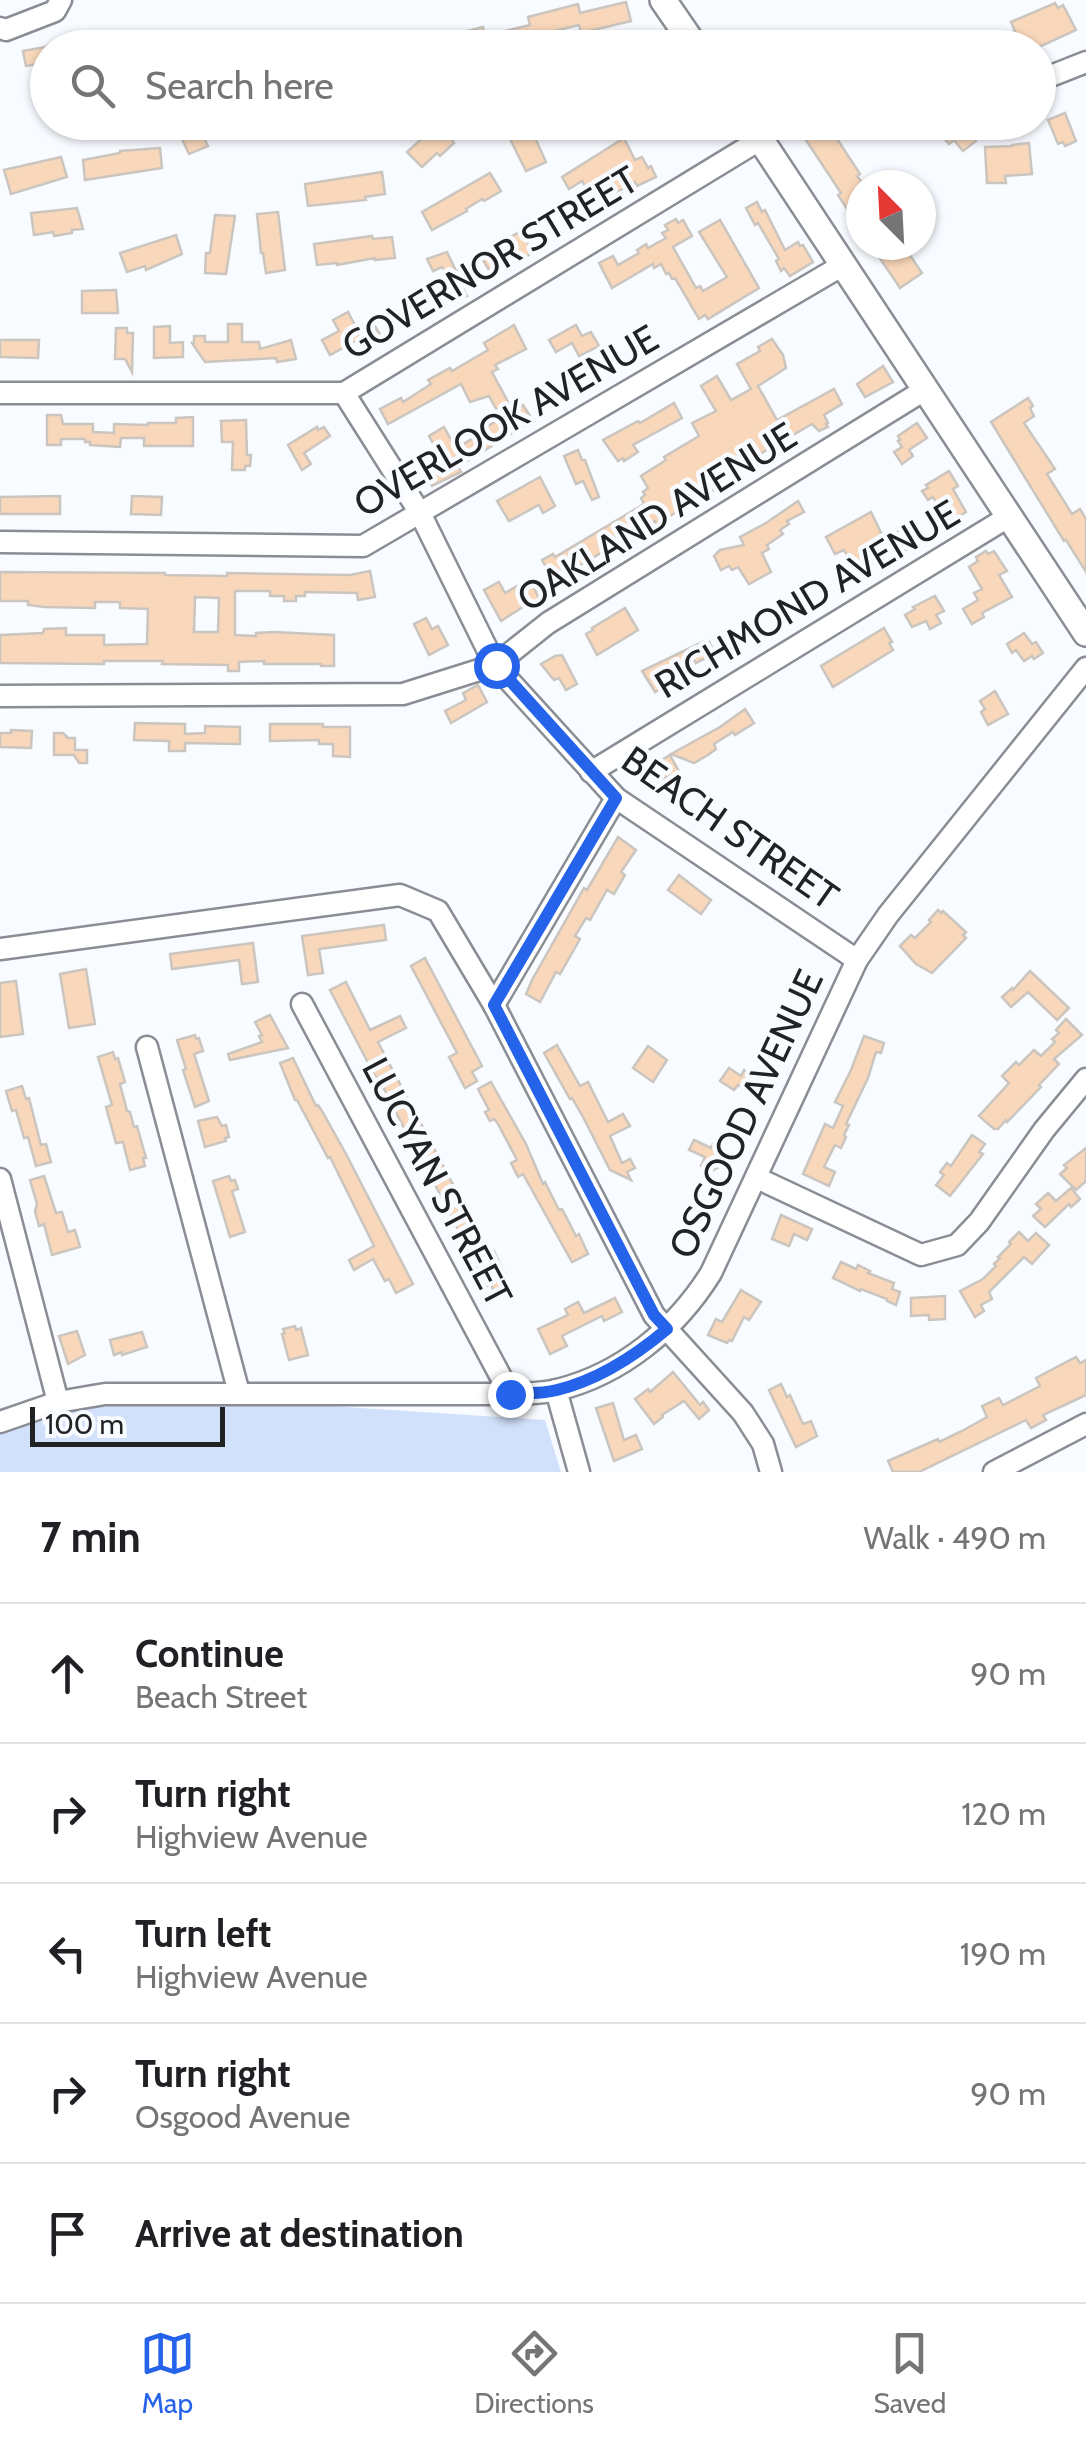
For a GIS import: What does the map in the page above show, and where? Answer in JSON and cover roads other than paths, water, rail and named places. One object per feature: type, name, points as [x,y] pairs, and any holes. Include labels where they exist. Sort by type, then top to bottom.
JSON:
[{"type":"main road","points":[[663,0],[684,30]]},
{"type":"main road","points":[[761,140],[1086,633]]},
{"type":"street","points":[[0,28],[6,30],[54,11],[61,0]]},
{"type":"street","points":[[1056,74],[1086,62]]},
{"type":"street","name":"GOVERNOR STREET","points":[[0,393],[344,393],[741,140]]},
{"type":"street","name":"OVERLOOK AVENUE","points":[[0,542],[363,546],[843,265]]},
{"type":"street","name":"OAKLAND AVENUE","points":[[0,696],[402,694],[496,665],[548,623],[926,389]]},
{"type":"street","name":"BEACH STREET","points":[[344,393],[420,513],[496,665],[591,772],[616,798],[857,960]]},
{"type":"street","name":"RICHMOND AVENUE","points":[[591,772],[1008,518]]},
{"type":"street","name":"OSGOOD AVENUE","points":[[0,1422],[58,1402],[105,1394],[510,1394],[556,1390],[616,1366],[647,1346],[696,1298],[711,1273],[857,960],[888,914],[1086,668]]},
{"type":"street","points":[[494,1005],[616,798]]},
{"type":"street","points":[[0,949],[400,895],[438,911],[494,1005],[654,1315],[743,1413],[763,1444],[771,1472]]},
{"type":"street","name":"LUCYAN STREET","points":[[302,1004],[510,1394]]},
{"type":"street","points":[[147,1047],[239,1394]]},
{"type":"street","points":[[757,1178],[922,1255],[957,1244],[979,1222],[1044,1130],[1086,1079]]},
{"type":"street","points":[[0,1179],[58,1402]]},
{"type":"street","points":[[556,1390],[580,1472]]},
{"type":"street","points":[[994,1472],[1086,1424]]}]
